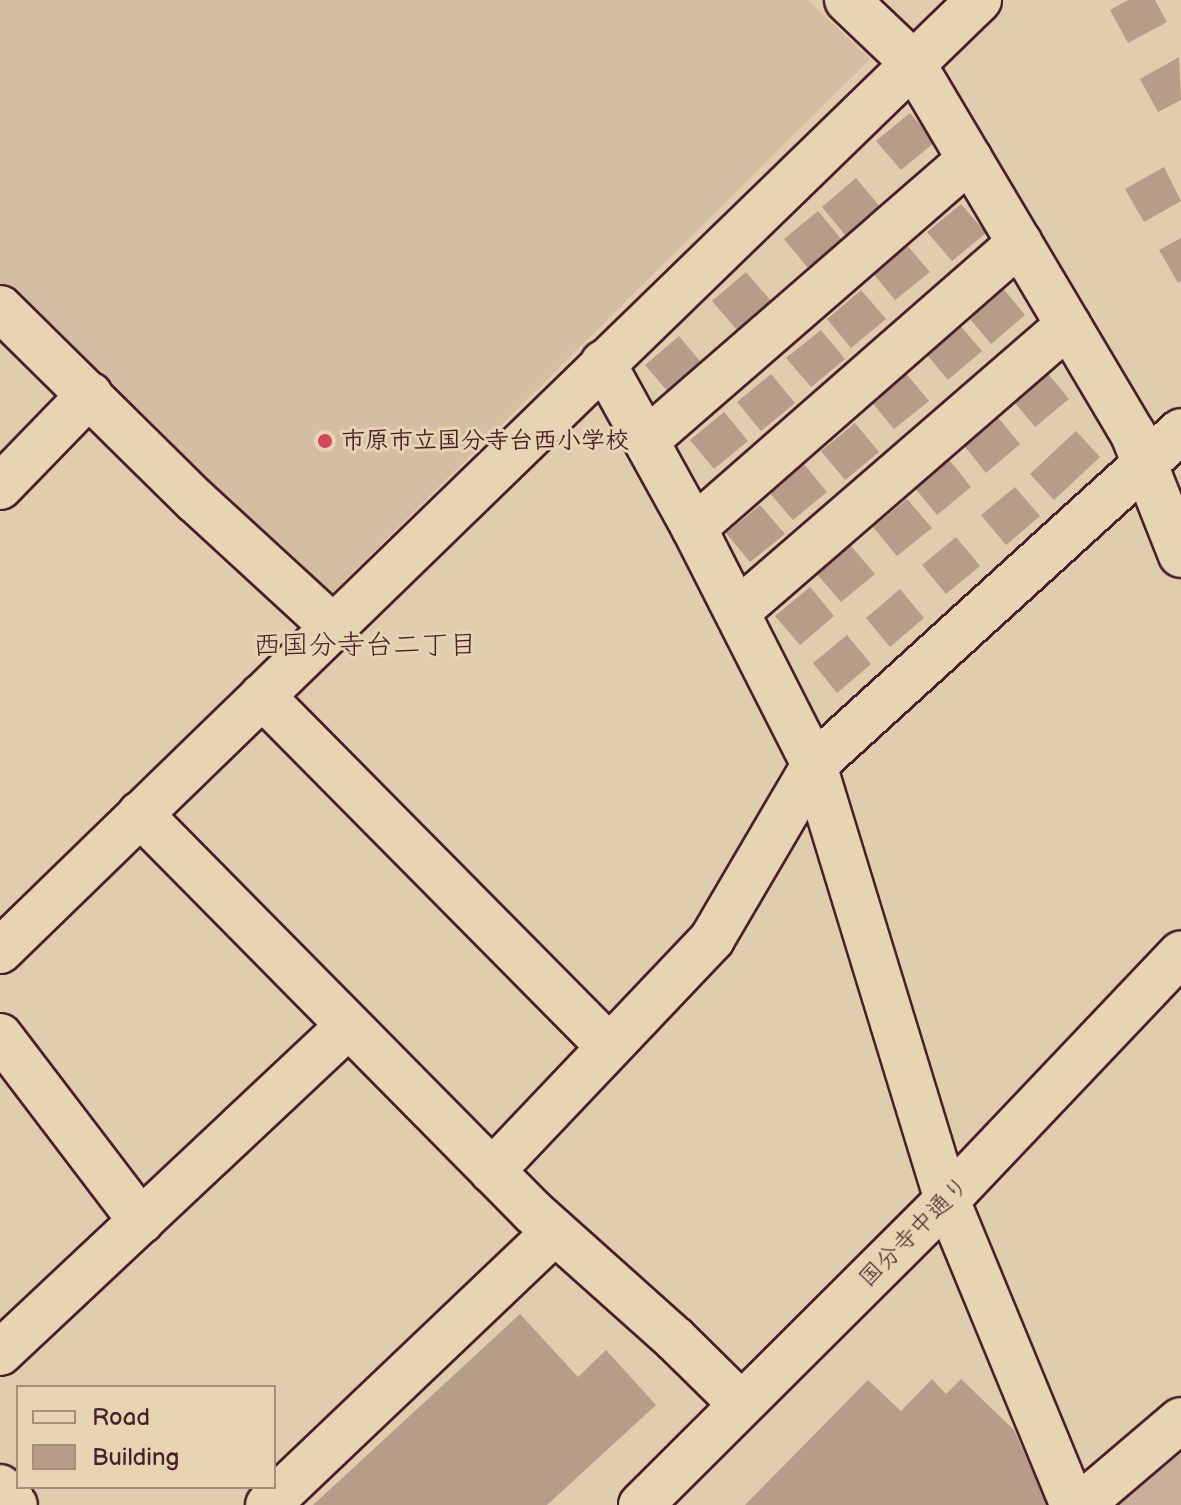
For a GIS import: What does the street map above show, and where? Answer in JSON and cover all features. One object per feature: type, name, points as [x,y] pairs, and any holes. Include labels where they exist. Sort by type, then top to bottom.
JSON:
[{"type":"street","points":[[847,0],[912,62],[1133,434],[1143,467],[1181,555]]},
{"type":"street","points":[[0,951],[979,0]]},
{"type":"street","points":[[647,440],[970,159]]},
{"type":"street","points":[[694,528],[1020,243]]},
{"type":"street","points":[[0,308],[196,501],[333,627]]},
{"type":"street","points":[[738,611],[1068,325]]},
{"type":"street","points":[[603,363],[738,611],[814,765],[947,1200],[1073,1505]]},
{"type":"street","points":[[0,487],[90,394]]},
{"type":"street","points":[[492,1171],[712,939],[814,765],[1181,431]]},
{"type":"street","points":[[262,696],[608,1046]]},
{"type":"street","points":[[140,814],[492,1171],[740,1403]]},
{"type":"street","name":"国分寺中通り","points":[[641,1505],[947,1200],[1181,953]]},
{"type":"street","points":[[0,1353],[347,1027]]},
{"type":"street","points":[[0,1036],[141,1221]]},
{"type":"street","points":[[268,1505],[555,1232]]},
{"type":"street","points":[[1081,1505],[1181,1420]]},
{"type":"street","points":[[0,1487],[15,1505]]},
{"type":"shaded area","name":"市原市立国分寺台西小学校","points":[[0,0],[808,0],[870,59],[327,598],[0,284]]},
{"type":"shaded area","points":[[1181,1443],[1181,1505],[1109,1505]]},
{"type":"building","points":[[1128,0],[1155,0],[1167,22],[1128,43],[1110,10]]},
{"type":"building","points":[[1179,57],[1181,100],[1158,112],[1140,79]]},
{"type":"building","points":[[910,113],[935,142],[901,170],[876,141]]},
{"type":"building","points":[[1164,167],[1181,201],[1144,222],[1125,189]]},
{"type":"building","points":[[856,178],[881,208],[846,236],[822,207]]},
{"type":"building","points":[[961,204],[986,233],[952,261],[927,232]]},
{"type":"building","points":[[818,211],[842,240],[808,268],[784,239]]},
{"type":"building","points":[[1181,238],[1181,281],[1178,283],[1159,250]]},
{"type":"building","points":[[905,243],[930,272],[895,300],[871,271]]},
{"type":"building","points":[[746,272],[771,301],[737,330],[712,301]]},
{"type":"building","points":[[1001,286],[1025,315],[991,344],[966,314]]},
{"type":"building","points":[[861,290],[886,319],[851,348],[827,319]]},
{"type":"building","points":[[957,322],[982,351],[948,380],[923,350]]},
{"type":"building","points":[[821,330],[845,359],[811,387],[786,358]]},
{"type":"building","points":[[679,336],[704,366],[670,394],[645,365]]},
{"type":"building","points":[[1045,370],[1069,399],[1035,427],[1011,398]]},
{"type":"building","points":[[904,371],[929,401],[894,429],[870,400]]},
{"type":"building","points":[[771,374],[795,403],[761,431],[737,402]]},
{"type":"building","points":[[724,412],[748,441],[714,469],[690,440]]},
{"type":"building","points":[[996,415],[1020,444],[986,473],[962,443]]},
{"type":"building","points":[[855,423],[879,452],[845,480],[821,451]]},
{"type":"building","points":[[1076,431],[1100,457],[1054,500],[1030,474]]},
{"type":"building","points":[[947,457],[971,487],[937,515],[913,486]]},
{"type":"building","points":[[803,463],[827,492],[793,520],[768,491]]},
{"type":"building","points":[[1015,487],[1040,516],[1006,545],[981,515]]},
{"type":"building","points":[[907,499],[932,528],[897,556],[873,527]]},
{"type":"building","points":[[760,505],[785,534],[750,562],[726,533]]},
{"type":"building","points":[[956,537],[980,566],[946,594],[922,565]]},
{"type":"building","points":[[850,545],[875,574],[841,602],[816,573]]},
{"type":"building","points":[[810,587],[834,616],[800,645],[775,616]]},
{"type":"building","points":[[900,589],[924,618],[890,647],[866,618]]},
{"type":"building","points":[[847,635],[871,664],[837,693],[813,663]]},
{"type":"building","points":[[520,1314],[578,1377],[606,1350],[656,1405],[547,1505],[313,1505]]},
{"type":"building","points":[[932,1379],[946,1394],[961,1379],[1014,1430],[1047,1505],[745,1505],[868,1380],[901,1411]]},
{"type":"place","name":"市原市立国分寺台西小学校","points":[[325,441]]},
{"type":"district","name":"西国分寺台二丁目","points":[[365,646]]}]
